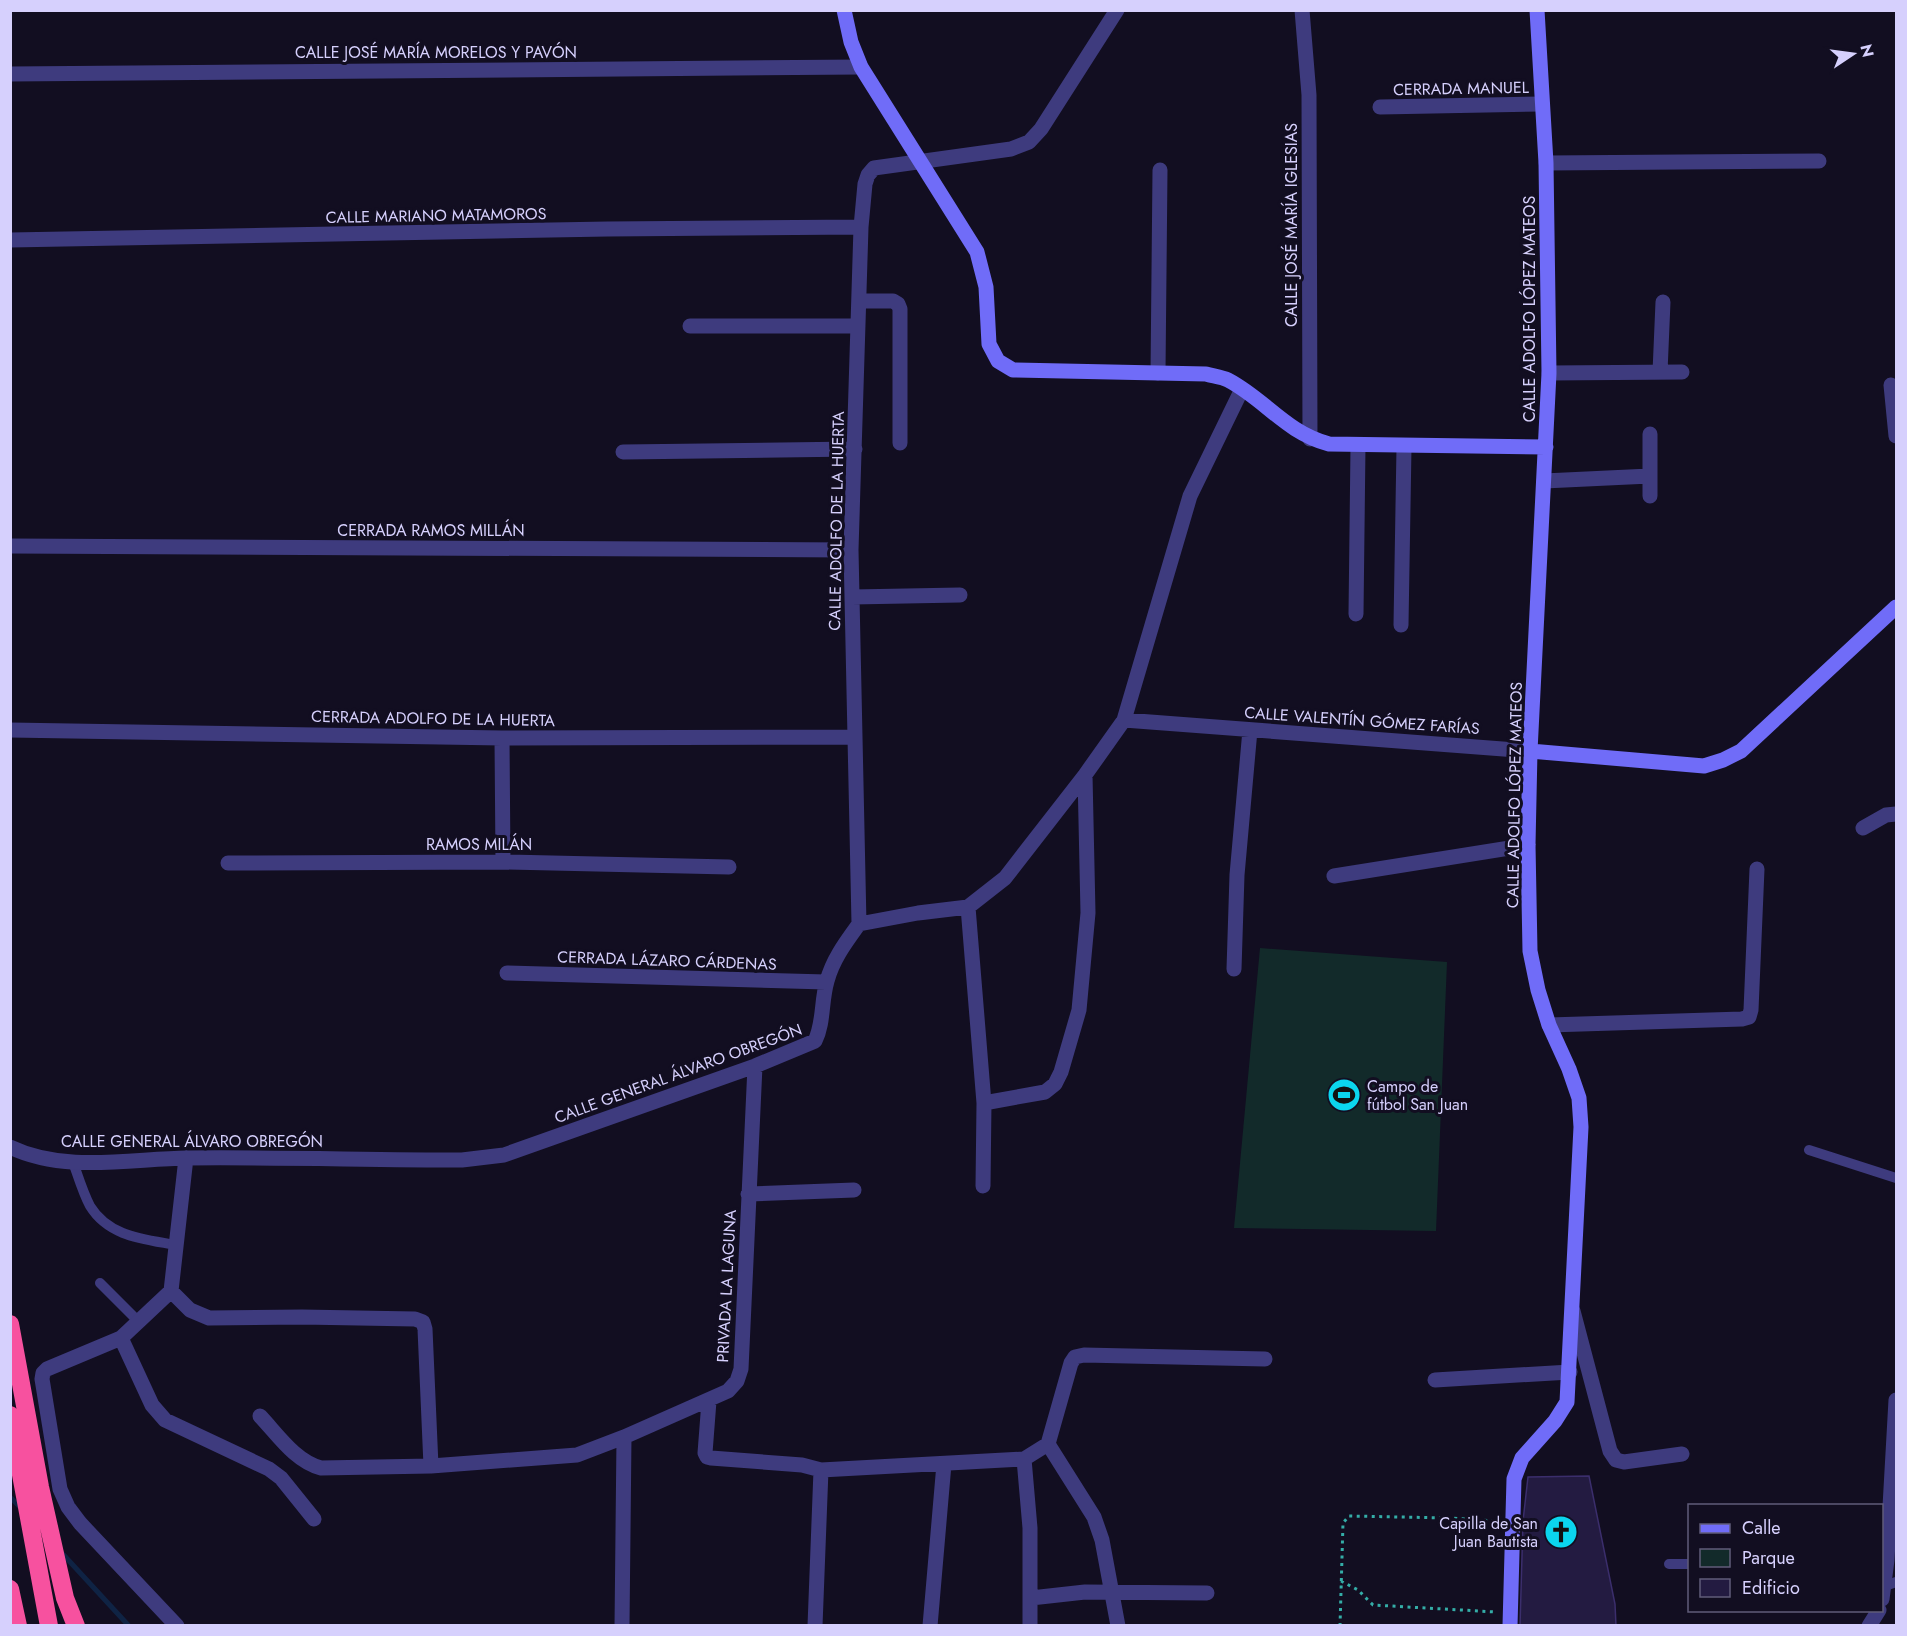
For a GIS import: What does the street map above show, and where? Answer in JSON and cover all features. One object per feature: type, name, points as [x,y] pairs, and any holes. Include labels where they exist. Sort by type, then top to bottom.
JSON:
[{"type":"highway","points":[[10,1324],[40,1487],[65,1598],[76,1626]]},
{"type":"highway","points":[[10,1414],[49,1626]]},
{"type":"highway","points":[[10,1589],[18,1626]]},
{"type":"main road","points":[[844,10],[850,42],[861,67],[977,252],[986,287],[989,344],[998,361],[1013,370],[1206,374],[1226,379],[1289,427],[1310,439],[1329,444],[1404,447],[1546,447]]},
{"type":"main road","name":"CALLE ADOLFO LÓPEZ MATEOS","points":[[1511,1619],[1514,1479],[1522,1458],[1555,1421],[1567,1402],[1581,1127],[1579,1098],[1538,990],[1530,951],[1528,845],[1530,751],[1549,373],[1546,163],[1537,10]]},
{"type":"main road","name":"CALLE VALENTÍN GÓMEZ FARÍAS","points":[[1530,751],[1704,766],[1724,760],[1741,751],[1896,607]]},
{"type":"street","points":[[919,161],[1011,149],[1029,142],[1041,129],[1118,10]]},
{"type":"street","name":"CALLE JOSÉ MARÍA IGLESIAS","points":[[1302,10],[1309,95],[1310,439]]},
{"type":"street","name":"CALLE JOSÉ MARÍA MORELOS Y PAVÓN","points":[[10,74],[861,67]]},
{"type":"street","name":"CERRADA MANUEL","points":[[1380,107],[1542,104]]},
{"type":"street","name":"CALLE ADOLFO DE LA HUERTA","points":[[859,924],[851,550],[861,227],[868,175],[874,168],[919,161]]},
{"type":"street","points":[[1546,163],[1819,161]]},
{"type":"street","points":[[1158,373],[1160,170]]},
{"type":"street","name":"CALLE MARIANO MATAMOROS","points":[[10,240],[861,227]]},
{"type":"street","points":[[859,301],[893,301],[900,309],[900,443]]},
{"type":"street","points":[[1660,372],[1663,302]]},
{"type":"street","points":[[690,326],[858,326]]},
{"type":"street","points":[[1549,373],[1682,372]]},
{"type":"street","points":[[1891,385],[1896,436]]},
{"type":"street","points":[[859,924],[968,907],[1005,878],[1125,720],[1190,496],[1242,389]]},
{"type":"street","points":[[1650,434],[1650,496]]},
{"type":"street","points":[[1356,614],[1358,446]]},
{"type":"street","points":[[1401,625],[1404,447]]},
{"type":"street","points":[[623,453],[855,449]]},
{"type":"street","points":[[1544,481],[1650,476]]},
{"type":"street","name":"CERRADA RAMOS MILLÁN","points":[[10,546],[851,550]]},
{"type":"street","points":[[852,597],[960,595]]},
{"type":"street","name":"CALLE VALENTÍN GÓMEZ FARÍAS","points":[[1125,720],[1530,751]]},
{"type":"street","name":"CERRADA ADOLFO DE LA HUERTA","points":[[10,730],[502,738],[855,737]]},
{"type":"street","points":[[1234,969],[1237,874],[1250,730]]},
{"type":"street","points":[[502,738],[503,862]]},
{"type":"street","points":[[984,1103],[1045,1092],[1055,1084],[1061,1072],[1079,1010],[1088,913],[1085,775]]},
{"type":"street","points":[[1863,828],[1886,815],[1896,814]]},
{"type":"street","points":[[1334,876],[1528,845]]},
{"type":"street","name":"RAMOS MILÁN","points":[[228,863],[503,862],[729,867]]},
{"type":"street","points":[[1550,1025],[1749,1017],[1757,869]]},
{"type":"street","points":[[968,907],[984,1103],[983,1186]]},
{"type":"street","name":"CALLE GENERAL ÁLVARO OBREGÓN","points":[[10,1147],[26,1155],[73,1162],[186,1158],[462,1161],[504,1155],[755,1066],[815,1041],[819,1033],[826,982],[837,955],[859,924]]},
{"type":"street","name":"CERRADA LÁZARO CÁRDENAS","points":[[507,973],[826,982]]},
{"type":"street","name":"PRIVADA LA LAGUNA","points":[[260,1416],[300,1459],[310,1465],[321,1468],[431,1466],[577,1455],[728,1391],[737,1381],[741,1369],[755,1066]]},
{"type":"street","points":[[177,1626],[80,1523],[68,1507],[60,1489],[42,1379],[47,1369],[121,1338],[171,1291],[186,1158]]},
{"type":"street","points":[[748,1194],[854,1190]]},
{"type":"street","points":[[171,1291],[190,1310],[209,1318],[370,1318],[415,1319],[423,1322],[431,1466]]},
{"type":"street","points":[[1573,1308],[1610,1451],[1616,1460],[1624,1462],[1682,1454]]},
{"type":"street","points":[[121,1338],[152,1405],[165,1420],[269,1469],[281,1478],[314,1519]]},
{"type":"street","points":[[709,1401],[705,1453],[707,1457],[802,1465],[821,1470],[1024,1458],[1048,1444],[1071,1363],[1076,1357],[1084,1355],[1265,1359]]},
{"type":"street","points":[[1435,1380],[1570,1372]]},
{"type":"street","points":[[1888,1589],[1884,1560],[1896,1400]]},
{"type":"street","points":[[622,1626],[624,1437]]},
{"type":"street","points":[[1048,1444],[1094,1517],[1102,1540],[1118,1626]]},
{"type":"street","points":[[1024,1458],[1030,1528],[1030,1626]]},
{"type":"street","points":[[930,1626],[944,1464]]},
{"type":"street","points":[[815,1626],[821,1470]]},
{"type":"street","points":[[1031,1598],[1085,1592],[1207,1593]]},
{"type":"street","points":[[1869,1626],[1878,1612]]},
{"type":"lane","points":[[1809,1150],[1896,1178]]},
{"type":"lane","points":[[73,1162],[90,1206],[106,1224],[130,1237],[176,1245]]},
{"type":"lane","points":[[100,1283],[138,1321]]},
{"type":"lane","points":[[1669,1564],[1688,1564]]},
{"type":"path","points":[[1340,1626],[1343,1523],[1349,1516],[1437,1517],[1513,1522]]},
{"type":"path","points":[[1341,1581],[1358,1590],[1373,1605],[1511,1619]]},
{"type":"green space","name":"Campo de fútbol San Juan","points":[[1260,948],[1447,962],[1436,1231],[1234,1228]]},
{"type":"building","name":"Capilla de San Juan Bautista","points":[[1589,1476],[1615,1604],[1616,1626],[1520,1626],[1523,1521],[1528,1477]]},
{"type":"waterway","points":[[10,1497],[22,1509]]},
{"type":"waterway","points":[[60,1551],[129,1626]]},
{"type":"place","name":"Campo de fútbol San Juan","points":[[1344,1095]]},
{"type":"place","name":"Capilla de San Juan Bautista","points":[[1561,1532]]}]
